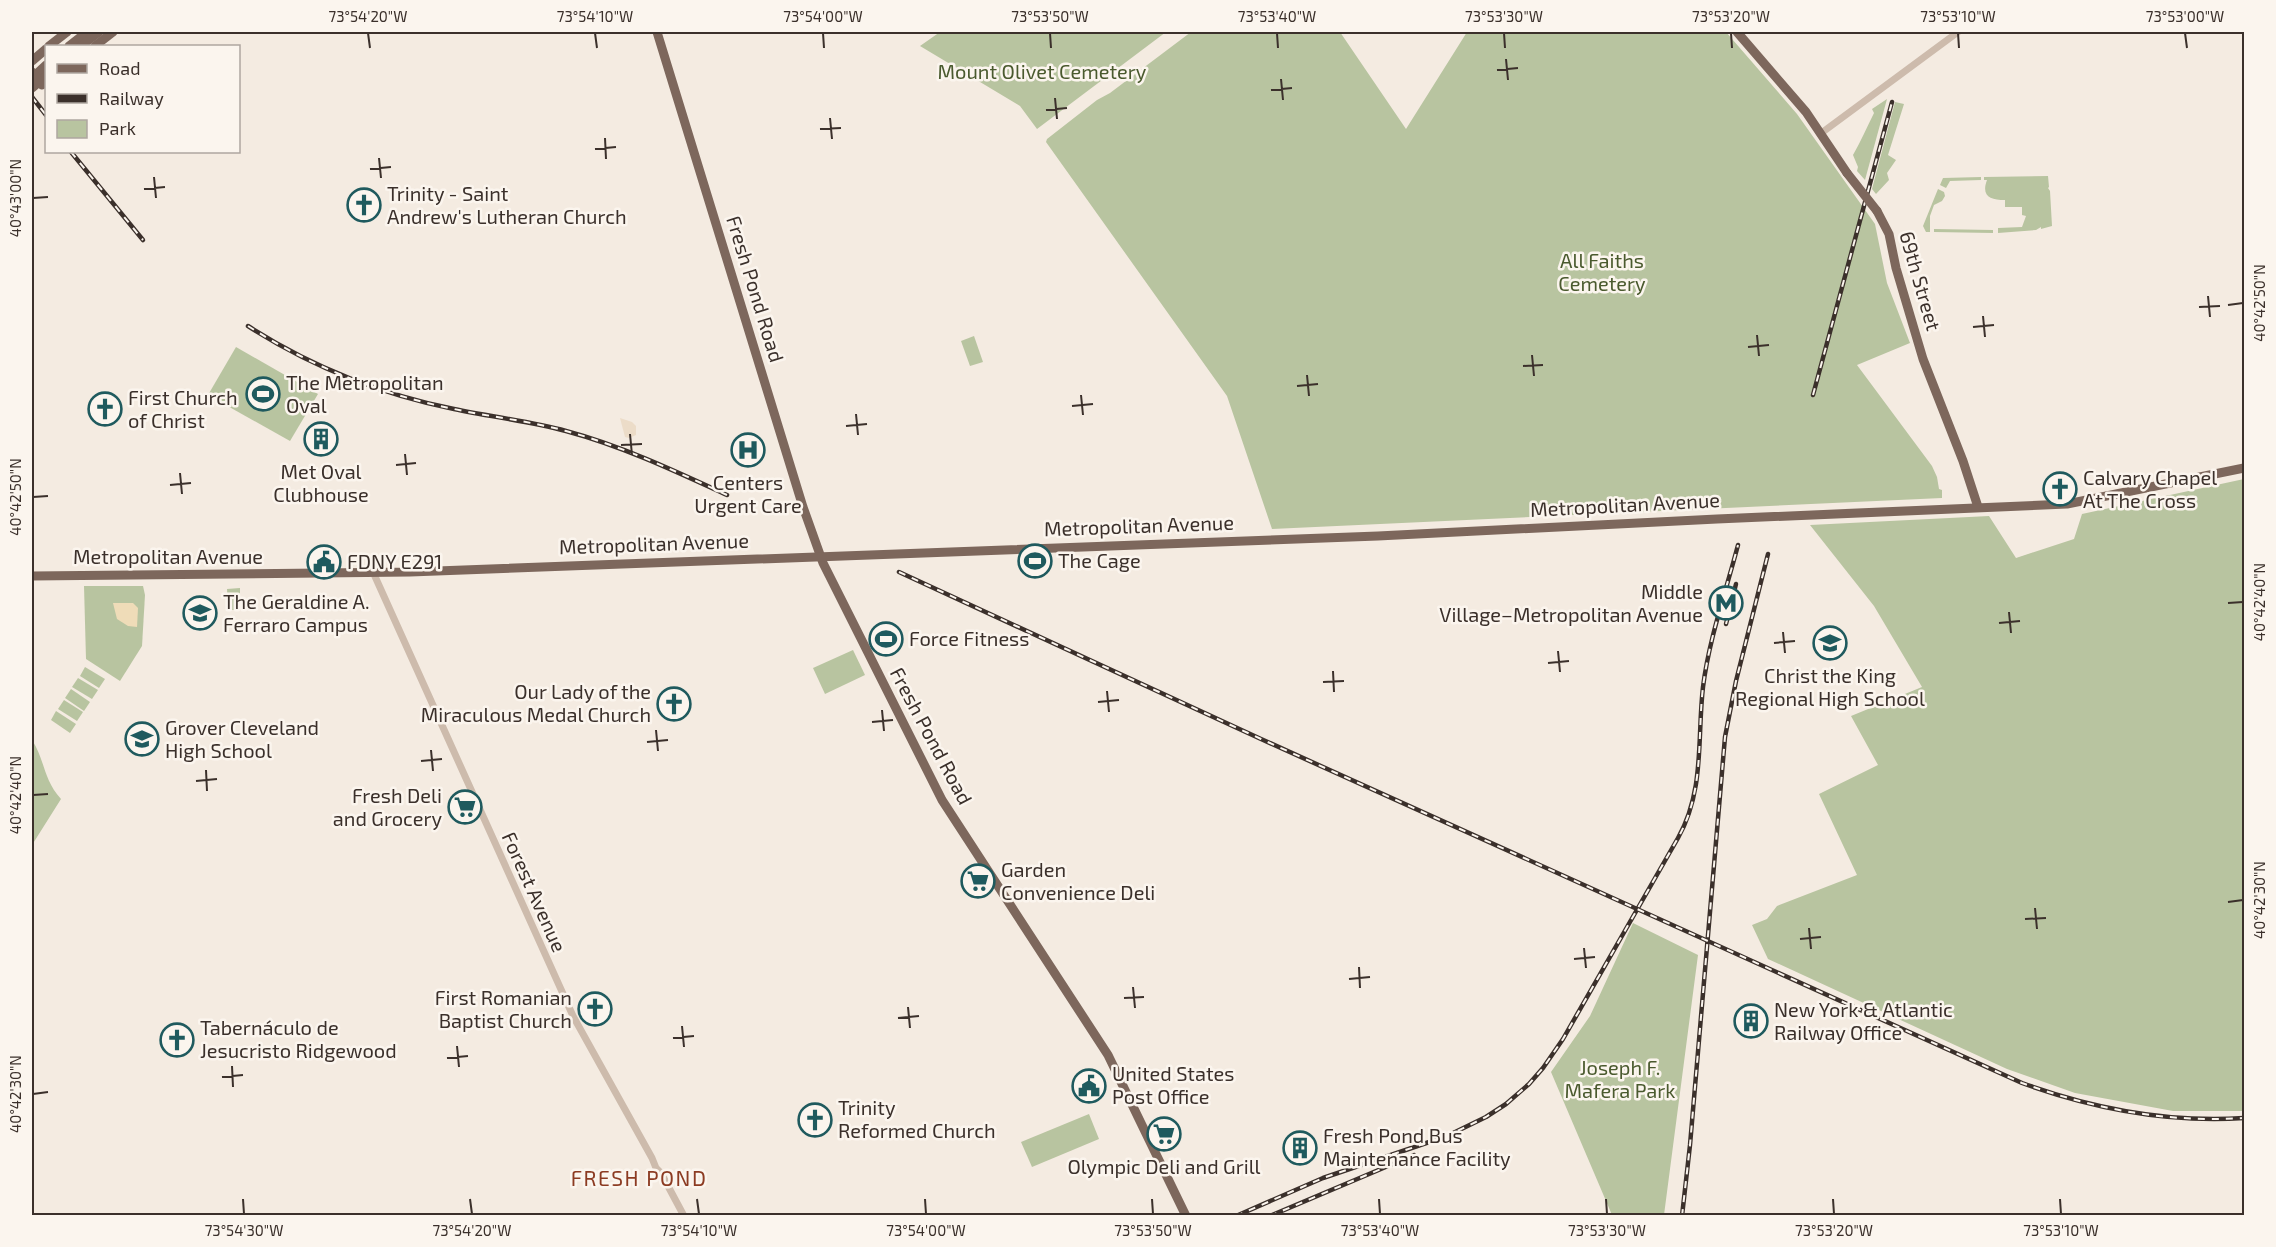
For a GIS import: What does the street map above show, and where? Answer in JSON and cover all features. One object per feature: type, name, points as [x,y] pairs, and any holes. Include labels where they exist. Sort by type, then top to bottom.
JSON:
[{"type":"main road","points":[[52,45],[67,32]]},
{"type":"main road","points":[[70,45],[87,32]]},
{"type":"main road","points":[[82,45],[99,32]]},
{"type":"main road","points":[[96,45],[112,32]]},
{"type":"main road","name":"Fresh Pond Road","points":[[657,32],[820,556],[942,800],[1108,1055],[1186,1215]]},
{"type":"main road","name":"69th Street","points":[[1737,32],[1806,112],[1847,173],[1877,211],[1890,237],[1896,268],[1923,359],[1963,460],[1978,507]]},
{"type":"main road","points":[[32,62],[45,51]]},
{"type":"main road","points":[[32,78],[45,66]]},
{"type":"main road","points":[[32,72],[45,83],[32,88]]},
{"type":"main road","name":"Metropolitan Avenue","points":[[32,576],[373,572],[820,556],[1383,535],[2084,502],[2244,468]]},
{"type":"street","points":[[1820,134],[1958,32]]},
{"type":"street","name":"Forest Avenue","points":[[373,572],[569,1006],[656,1168],[684,1215]]},
{"type":"green space","name":"Mount Olivet Cemetery","points":[[940,32],[1166,32],[1037,129],[1020,106],[920,46]]},
{"type":"green space","name":"All Faiths Cemetery","points":[[1191,32],[1340,32],[1406,129],[1467,32],[1726,32],[1797,114],[1875,224],[1887,283],[1910,343],[1857,365],[1932,466],[1939,489],[1942,490],[1942,498],[1272,529],[1227,396],[1046,142],[1097,100],[1110,93]]},
{"type":"green space","points":[[1887,99],[1865,180],[1857,171],[1858,167],[1853,155],[1874,113],[1872,109]]},
{"type":"green space","points":[[1895,102],[1904,104],[1888,155],[1896,160],[1887,173],[1889,180],[1876,194],[1872,189]]},
{"type":"green space","points":[[2048,176],[2052,226],[2036,230],[1998,233],[1998,228],[2022,227],[2026,216],[2022,215],[2022,207],[2005,207],[2005,200],[1988,196],[1985,190],[1987,180],[1984,180],[1984,177]]},
{"type":"green space","points":[[1981,177],[1981,180],[1950,181],[1946,188],[1940,185],[1943,178]]},
{"type":"green space","points":[[1938,189],[1944,192],[1945,196],[1942,201],[1934,205],[1930,216],[1930,232],[1926,232],[1923,226]]},
{"type":"green space","points":[[1934,229],[1993,230],[1993,233],[1934,232]]},
{"type":"green space","points":[[974,336],[983,362],[970,366],[961,341]]},
{"type":"green space","name":"The Metropolitan Oval","points":[[236,347],[318,394],[290,441],[208,395]]},
{"type":"green space","points":[[2244,479],[2244,1111],[2173,1111],[2075,1093],[2007,1069],[1768,959],[1752,925],[1767,919],[1777,906],[1857,875],[1819,794],[1878,765],[1851,716],[1922,687],[1874,606],[1810,525],[1989,516],[2016,558],[2074,539],[2082,514]]},
{"type":"green space","points":[[84,586],[143,586],[145,595],[142,646],[120,681],[86,659]]},
{"type":"green space","points":[[240,588],[240,610],[228,610],[227,589]]},
{"type":"green space","points":[[853,650],[865,675],[825,694],[813,668]]},
{"type":"green space","points":[[85,667],[105,679],[99,688],[80,676]]},
{"type":"green space","points":[[78,678],[98,690],[92,699],[72,687]]},
{"type":"green space","points":[[71,689],[90,702],[84,711],[65,698]]},
{"type":"green space","points":[[64,700],[83,712],[77,721],[58,709]]},
{"type":"green space","points":[[56,711],[76,724],[70,733],[51,720]]},
{"type":"green space","points":[[32,740],[47,777],[61,799],[32,845]]},
{"type":"green space","name":"Joseph F. Mafera Park","points":[[1633,923],[1698,955],[1664,1215],[1612,1215],[1551,1072],[1590,1016]]},
{"type":"green space","points":[[1089,1114],[1099,1139],[1032,1167],[1021,1142]]},
{"type":"sand","points":[[113,603],[133,603],[138,608],[137,627],[128,626],[117,619]]},
{"type":"shaded area","points":[[620,418],[636,426],[636,435],[625,437]]},
{"type":"railway","points":[[32,97],[45,114]]},
{"type":"railway","points":[[1813,395],[1892,102]]},
{"type":"railway","points":[[72,153],[143,240]]},
{"type":"railway","points":[[248,326],[297,354],[373,387],[427,403],[539,424],[587,437],[648,460],[727,495]]},
{"type":"railway","points":[[1236,1216],[1323,1178],[1447,1136],[1486,1117],[1506,1104],[1543,1068],[1563,1039],[1687,820],[1696,783],[1706,669],[1738,545]]},
{"type":"railway","points":[[1682,1216],[1725,737],[1736,681],[1768,554]]},
{"type":"railway","points":[[899,572],[1261,739],[2022,1083],[2076,1100],[2131,1112],[2187,1118],[2244,1118]]},
{"type":"railway","points":[[1726,624],[1736,584]]},
{"type":"railway","points":[[1270,1216],[1414,1155]]},
{"type":"place","name":"Trinity - Saint Andrew's Lutheran Church","points":[[364,205]]},
{"type":"place","name":"The Metropolitan Oval","points":[[263,394]]},
{"type":"place","name":"First Church of Christ","points":[[105,409]]},
{"type":"place","name":"Met Oval Clubhouse","points":[[321,439]]},
{"type":"place","name":"Centers Urgent Care","points":[[748,450]]},
{"type":"place","name":"Calvary Chapel At The Cross","points":[[2060,489]]},
{"type":"place","name":"The Cage","points":[[1035,561]]},
{"type":"place","name":"FDNY E291","points":[[324,562]]},
{"type":"place","name":"Middle Village–Metropolitan Avenue","points":[[1726,603]]},
{"type":"place","name":"The Geraldine A. Ferraro Campus","points":[[200,613]]},
{"type":"place","name":"Force Fitness","points":[[886,639]]},
{"type":"place","name":"Christ the King Regional High School","points":[[1830,643]]},
{"type":"place","name":"Our Lady of the Miraculous Medal Church","points":[[674,704]]},
{"type":"place","name":"Grover Cleveland High School","points":[[142,739]]},
{"type":"place","name":"Fresh Deli and Grocery","points":[[465,807]]},
{"type":"place","name":"Garden Convenience Deli","points":[[978,881]]},
{"type":"place","name":"First Romanian Baptist Church","points":[[595,1009]]},
{"type":"place","name":"New York & Atlantic Railway Office","points":[[1751,1021]]},
{"type":"place","name":"Tabernáculo de Jesucristo Ridgewood","points":[[177,1040]]},
{"type":"place","name":"United States Post Office","points":[[1089,1086]]},
{"type":"place","name":"Trinity Reformed Church","points":[[815,1120]]},
{"type":"place","name":"Olympic Deli and Grill","points":[[1164,1134]]},
{"type":"place","name":"Fresh Pond Bus Maintenance Facility","points":[[1300,1148]]},
{"type":"district","name":"FRESH POND","points":[[639,1179]]}]
